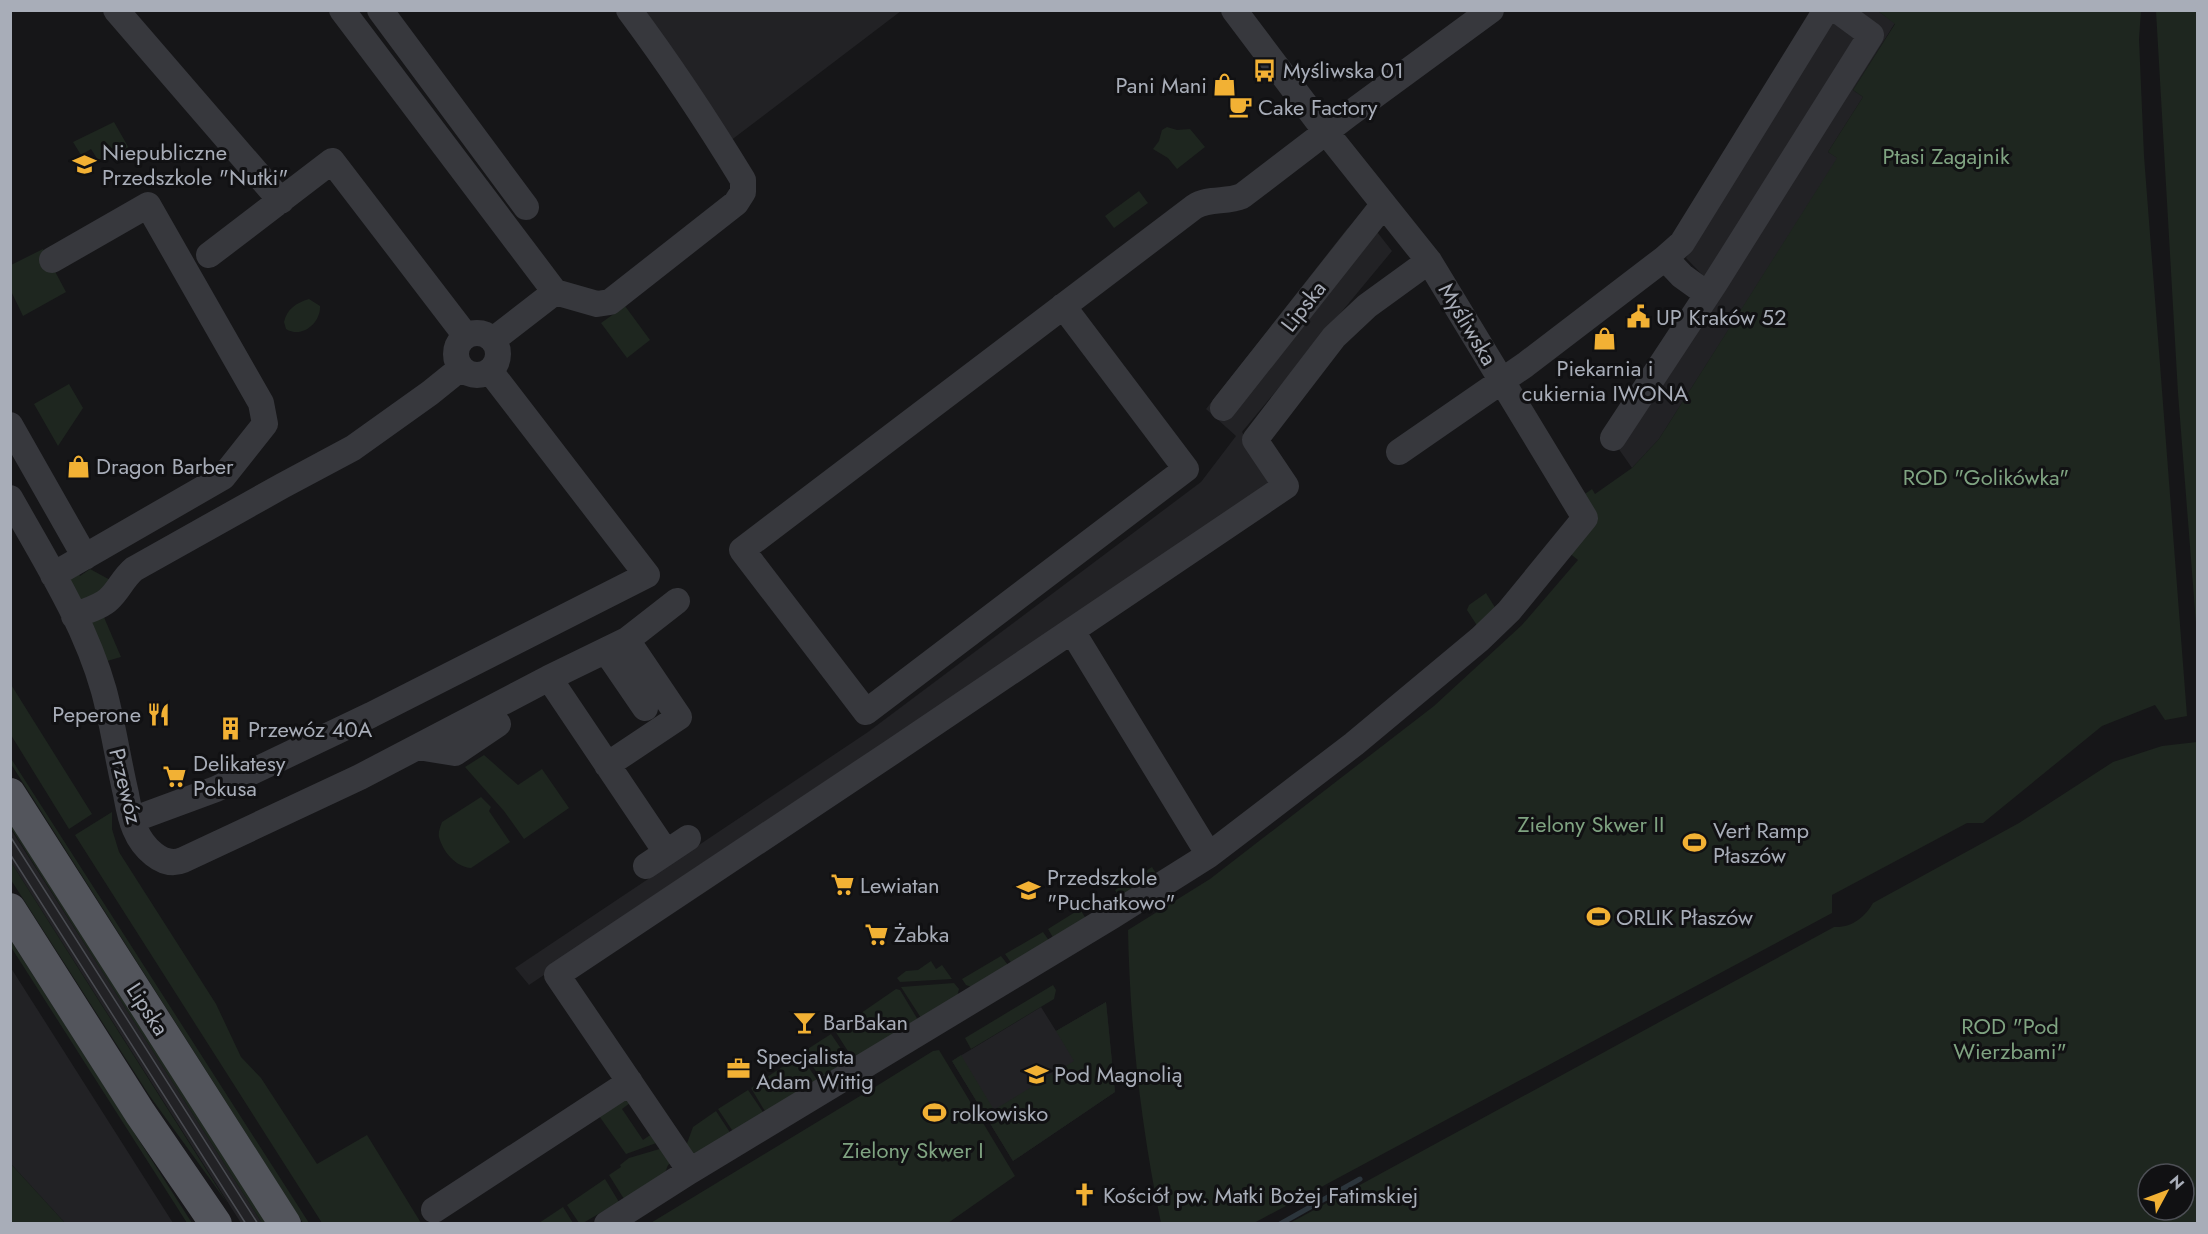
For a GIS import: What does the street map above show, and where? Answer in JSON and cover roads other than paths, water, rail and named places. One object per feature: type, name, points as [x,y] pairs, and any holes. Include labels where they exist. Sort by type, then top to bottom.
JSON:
[{"type":"main road","name":"Lipska","points":[[10,794],[285,1224]]},
{"type":"main road","points":[[10,909],[140,1113],[216,1224]]},
{"type":"street","points":[[116,10],[281,201]]},
{"type":"street","points":[[342,10],[555,292],[597,304],[610,302],[736,203],[743,192],[743,180],[703,115],[671,66],[629,10]]},
{"type":"street","points":[[380,10],[526,207]]},
{"type":"street","name":"Myśliwska","points":[[1209,855],[1354,744],[1480,639],[1509,611],[1585,518],[1429,261],[1326,132],[1234,10]]},
{"type":"street","points":[[1063,306],[1186,469],[866,712],[742,550],[1063,306],[1194,207],[1210,200],[1232,200],[1242,196],[1491,10]]},
{"type":"street","points":[[1399,452],[1503,381],[1682,243],[1826,10]]},
{"type":"street","points":[[1613,438],[1871,35],[1837,10]]},
{"type":"street","points":[[445,147],[468,129]]},
{"type":"street","points":[[209,255],[332,161],[466,336]]},
{"type":"street","points":[[52,260],[148,205],[261,403],[266,424],[223,477],[53,575]]},
{"type":"street","name":"Lipska","points":[[1223,408],[1376,214],[1385,206]]},
{"type":"street","points":[[1665,258],[1682,276],[1707,294]]},
{"type":"street","points":[[690,1171],[556,975],[1286,486],[1255,440],[1334,337],[1367,306],[1429,261]]},
{"type":"street","points":[[493,340],[555,292]]},
{"type":"street","points":[[478,333],[493,340],[498,356],[496,364],[490,371],[482,375],[472,375],[461,368],[456,351],[459,342],[466,336],[478,333]]},
{"type":"street","points":[[74,616],[106,602],[122,580],[134,569],[353,448],[461,368]]},
{"type":"street","points":[[132,820],[216,789],[371,715],[647,575],[490,371]]},
{"type":"street","points":[[10,425],[85,557]]},
{"type":"street","name":"Przewóz","points":[[10,498],[53,575],[88,647],[104,691],[135,830],[147,850],[163,860],[179,862],[369,773],[616,645],[677,601]]},
{"type":"street","points":[[607,1224],[690,1171],[1209,855],[1072,631]]},
{"type":"street","points":[[616,645],[645,708]]},
{"type":"street","points":[[607,765],[679,717],[616,645]]},
{"type":"street","points":[[549,678],[607,765],[656,859],[688,838]]},
{"type":"street","points":[[418,747],[455,753],[498,724]]},
{"type":"street","points":[[434,1210],[630,1082]]},
{"type":"waterway","points":[[1280,1224],[1360,1179]]},
{"type":"tram line","points":[[10,836],[258,1224]]},
{"type":"tram line","points":[[10,854],[246,1224]]},
{"type":"place","name":"Myśliwska 01","points":[[1265,70]]},
{"type":"place","name":"Pani Mani","points":[[1225,85]]},
{"type":"place","name":"Cake Factory","points":[[1240,107]]},
{"type":"place","name":"Niepubliczne Przedszkole \"Nutki\"","points":[[84,165]]},
{"type":"place","name":"UP Kraków 52","points":[[1638,317]]},
{"type":"place","name":"Piekarnia i cukiernia IWONA","points":[[1605,339]]},
{"type":"place","name":"Dragon Barber","points":[[78,466]]},
{"type":"place","name":"Peperone","points":[[159,714]]},
{"type":"place","name":"Przewóz 40A","points":[[230,729]]},
{"type":"place","name":"Delikatesy Pokusa","points":[[175,776]]},
{"type":"place","name":"Vert Ramp Płaszów","points":[[1695,843]]},
{"type":"place","name":"Lewiatan","points":[[842,885]]},
{"type":"place","name":"Przedszkole \"Puchatkowo\"","points":[[1029,890]]},
{"type":"place","name":"ORLIK Płaszów","points":[[1598,917]]},
{"type":"place","name":"Żabka","points":[[876,934]]},
{"type":"place","name":"BarBakan","points":[[805,1022]]},
{"type":"place","name":"Specjalista Adam Wittig","points":[[738,1069]]},
{"type":"place","name":"Pod Magnolią","points":[[1036,1074]]},
{"type":"place","name":"rolkowisko","points":[[934,1113]]},
{"type":"place","name":"Kościół pw. Matki Bożej Fatimskiej","points":[[1085,1195]]},
{"type":"park label","name":"Ptasi Zagajnik","points":[[1946,156]]},
{"type":"park label","name":"ROD \"Golikówka\"","points":[[1986,477]]},
{"type":"park label","name":"Zielony Skwer II","points":[[1591,824]]},
{"type":"park label","name":"ROD \"Pod Wierzbami\"","points":[[2010,1038]]},
{"type":"park label","name":"Zielony Skwer I","points":[[913,1150]]}]
